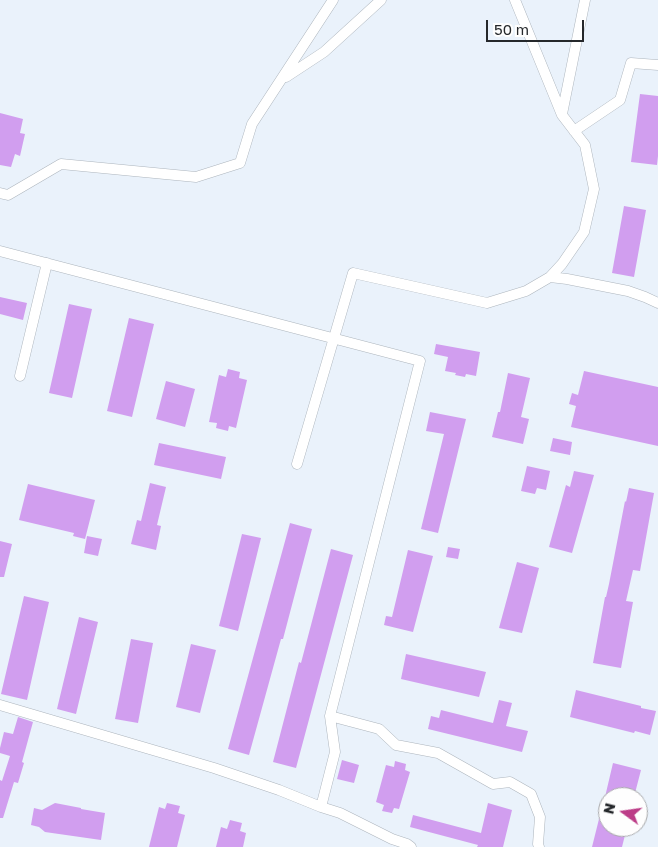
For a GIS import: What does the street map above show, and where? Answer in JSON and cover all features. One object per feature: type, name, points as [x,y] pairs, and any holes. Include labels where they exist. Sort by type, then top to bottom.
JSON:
[{"type":"street","points":[[0,193],[8,195],[61,164],[196,177],[240,163],[252,124],[334,0]]},
{"type":"street","points":[[281,80],[324,52],[381,0]]},
{"type":"street","points":[[297,464],[353,274],[487,302],[526,292],[550,278],[584,232],[594,189],[585,145],[562,116],[515,0]]},
{"type":"street","points":[[562,116],[585,0]]},
{"type":"street","points":[[574,131],[620,100],[631,63],[658,66]]},
{"type":"street","points":[[0,251],[420,361],[330,716],[335,752],[321,807]]},
{"type":"street","points":[[20,376],[46,263]]},
{"type":"street","points":[[550,278],[628,291],[658,304]]},
{"type":"street","points":[[0,705],[214,768],[279,790],[340,813],[411,847]]},
{"type":"street","points":[[330,716],[379,729],[396,745],[438,753],[493,784],[510,782],[531,794],[540,817],[539,847]]},
{"type":"building","points":[[640,94],[658,96],[657,165],[631,162]]},
{"type":"building","points":[[0,113],[23,119],[20,133],[25,134],[20,156],[15,154],[11,167],[0,165]]},
{"type":"building","points":[[624,206],[646,210],[634,277],[612,273]]},
{"type":"building","points":[[0,297],[27,303],[23,320],[0,314]]},
{"type":"building","points":[[69,304],[92,309],[72,398],[49,393]]},
{"type":"building","points":[[129,318],[154,324],[132,417],[107,411]]},
{"type":"building","points":[[436,344],[480,352],[476,376],[466,374],[465,377],[445,371],[448,357],[434,354]]},
{"type":"building","points":[[228,369],[240,372],[239,378],[247,380],[236,428],[229,426],[228,431],[216,428],[217,423],[209,422],[219,375],[226,377]]},
{"type":"building","points":[[584,371],[658,387],[658,446],[571,427],[576,406],[569,404],[572,393],[578,395]]},
{"type":"building","points":[[508,373],[530,378],[521,417],[529,419],[523,444],[492,437],[498,412],[500,412]]},
{"type":"building","points":[[166,381],[195,389],[185,427],[156,419]]},
{"type":"building","points":[[430,412],[466,419],[438,533],[421,529],[444,434],[426,431]]},
{"type":"building","points":[[553,438],[572,442],[570,455],[550,451]]},
{"type":"building","points":[[159,443],[226,457],[221,479],[154,465]]},
{"type":"building","points":[[527,466],[550,471],[546,490],[537,488],[535,494],[521,491]]},
{"type":"building","points":[[574,471],[594,475],[572,553],[549,547],[566,485],[570,487]]},
{"type":"building","points":[[150,483],[166,487],[157,525],[161,526],[156,550],[131,544],[137,520],[141,521]]},
{"type":"building","points":[[28,484],[95,500],[85,539],[73,536],[74,533],[19,520]]},
{"type":"building","points":[[629,488],[654,493],[640,571],[633,570],[626,601],[633,602],[621,668],[593,663],[605,597]]},
{"type":"building","points":[[290,523],[312,529],[283,639],[281,639],[249,755],[228,749]]},
{"type":"building","points":[[242,534],[261,538],[238,631],[219,626]]},
{"type":"building","points":[[87,536],[102,539],[98,556],[84,553]]},
{"type":"building","points":[[0,541],[12,544],[4,577],[0,577]]},
{"type":"building","points":[[448,547],[460,549],[458,559],[446,557]]},
{"type":"building","points":[[331,549],[353,555],[296,768],[273,762]]},
{"type":"building","points":[[408,550],[433,556],[413,632],[384,625],[386,616],[392,617]]},
{"type":"building","points":[[517,562],[539,568],[522,633],[499,628]]},
{"type":"building","points":[[24,596],[49,602],[27,700],[1,694]]},
{"type":"building","points":[[79,617],[98,622],[76,714],[57,709]]},
{"type":"building","points":[[131,639],[153,643],[138,723],[115,719]]},
{"type":"building","points":[[191,644],[216,650],[200,713],[176,707]]},
{"type":"building","points":[[406,654],[486,672],[479,697],[401,679]]},
{"type":"building","points":[[576,690],[656,711],[650,735],[635,731],[634,733],[570,717]]},
{"type":"building","points":[[499,700],[512,703],[506,726],[528,731],[522,752],[428,729],[431,716],[439,718],[441,710],[493,723]]},
{"type":"building","points":[[18,717],[33,722],[18,783],[14,782],[3,818],[0,818],[0,780],[2,781],[10,756],[0,753],[0,748],[4,732],[13,734]]},
{"type":"building","points":[[342,760],[359,765],[354,783],[337,779]]},
{"type":"building","points":[[395,761],[406,764],[405,770],[410,772],[399,809],[394,808],[392,813],[382,811],[384,805],[376,802],[386,765],[394,767]]},
{"type":"building","points":[[613,763],[641,770],[637,787],[607,787]]},
{"type":"building","points":[[55,803],[105,813],[101,840],[45,832],[39,827],[31,825],[34,808],[42,810]]},
{"type":"building","points":[[167,803],[180,806],[178,813],[185,815],[177,847],[149,847],[159,807],[165,809]]},
{"type":"building","points":[[488,803],[512,810],[503,847],[477,847],[478,845],[410,827],[413,815],[481,833]]},
{"type":"building","points":[[230,820],[242,823],[240,831],[246,833],[243,847],[216,847],[221,827],[227,829]]},
{"type":"building","points":[[598,823],[598,837],[624,837],[622,847],[592,847]]}]
